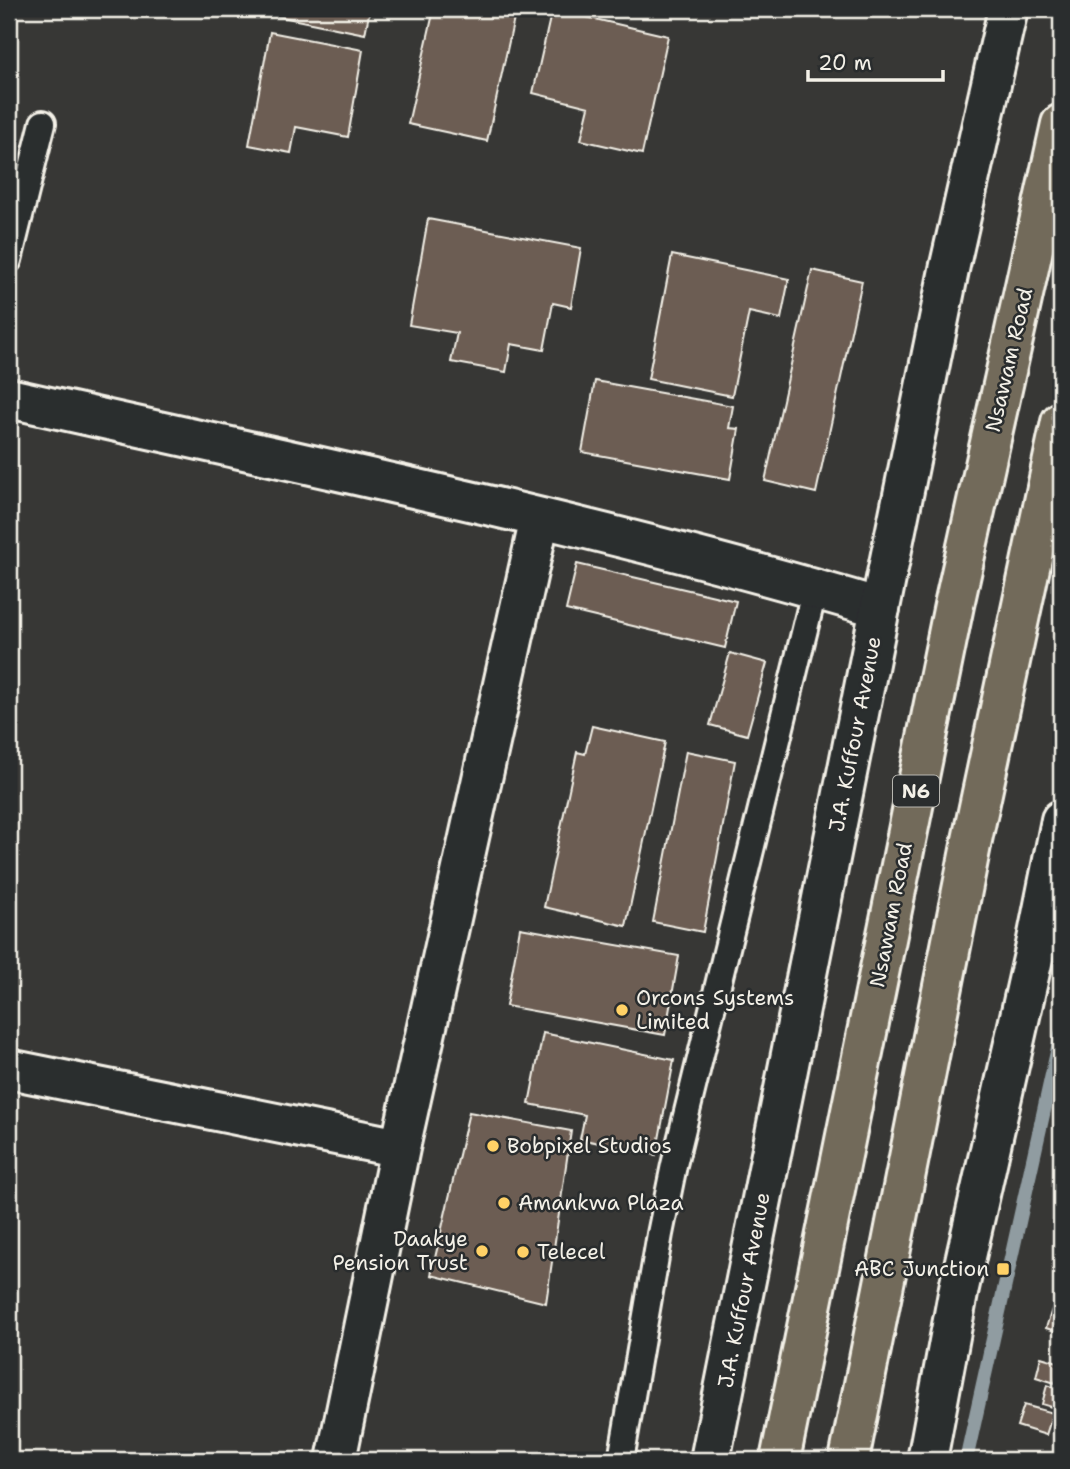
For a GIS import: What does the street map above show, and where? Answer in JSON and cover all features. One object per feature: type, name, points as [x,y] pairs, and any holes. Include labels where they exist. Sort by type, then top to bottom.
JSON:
[{"type":"highway","name":"Nsawam Road","points":[[780,1460],[954,605],[1061,124]]},
{"type":"highway","points":[[849,1460],[972,840],[1061,422]]},
{"type":"street","name":"J.A. Kuffour Avenue","points":[[710,1460],[950,265],[1008,9]]},
{"type":"street","points":[[9,398],[540,518],[815,588],[880,608]]},
{"type":"street","points":[[337,1460],[400,1148],[540,518]]},
{"type":"street","points":[[927,1460],[959,1288],[1049,938],[1061,820]]},
{"type":"street","points":[[9,1069],[400,1148]]},
{"type":"lane","points":[[9,260],[43,122]]},
{"type":"lane","points":[[621,1460],[674,1165],[815,588]]},
{"type":"building","points":[[257,9],[370,9],[365,34],[257,12]]},
{"type":"building","points":[[434,9],[494,9],[515,14],[487,141],[408,124]]},
{"type":"building","points":[[552,9],[668,36],[642,154],[581,140],[589,107],[533,93]]},
{"type":"building","points":[[270,32],[363,50],[348,137],[296,127],[291,153],[249,145]]},
{"type":"building","points":[[428,219],[581,248],[571,307],[553,303],[544,350],[511,344],[506,372],[451,362],[457,333],[409,325]]},
{"type":"building","points":[[672,255],[789,279],[781,319],[749,312],[732,396],[648,379]]},
{"type":"building","points":[[812,270],[862,281],[816,493],[765,481]]},
{"type":"building","points":[[595,381],[733,406],[729,428],[739,429],[730,479],[582,452]]},
{"type":"building","points":[[577,564],[736,601],[725,648],[566,610]]},
{"type":"building","points":[[730,653],[767,663],[747,735],[710,725]]},
{"type":"building","points":[[592,726],[665,742],[626,926],[544,907],[577,752],[585,754]]},
{"type":"building","points":[[686,751],[735,761],[703,932],[653,922]]},
{"type":"building","points":[[520,928],[679,956],[665,1035],[506,1006]]},
{"type":"building","points":[[543,1033],[674,1060],[656,1155],[580,1139],[585,1115],[529,1104]]},
{"type":"building","name":"Amankwa Plaza","points":[[469,1112],[571,1131],[546,1303],[431,1275]]},
{"type":"building","points":[[1053,1306],[1061,1309],[1061,1333],[1046,1328]]},
{"type":"building","points":[[1041,1357],[1061,1363],[1055,1383],[1036,1377]]},
{"type":"building","points":[[1047,1385],[1061,1390],[1061,1410],[1042,1404]]},
{"type":"building","points":[[1024,1405],[1053,1413],[1046,1435],[1017,1426]]},
{"type":"waterway","points":[[966,1460],[1061,1034]]},
{"type":"place","name":"Orcons Systems Limited","points":[[622,1010]]},
{"type":"place","name":"Bobpixel Studios","points":[[493,1146]]},
{"type":"place","name":"Amankwa Plaza","points":[[504,1203]]},
{"type":"place","name":"Daakye Pension Trust","points":[[482,1251]]},
{"type":"place","name":"Telecel","points":[[523,1252]]},
{"type":"place","name":"ABC Junction","points":[[1003,1269]]}]
